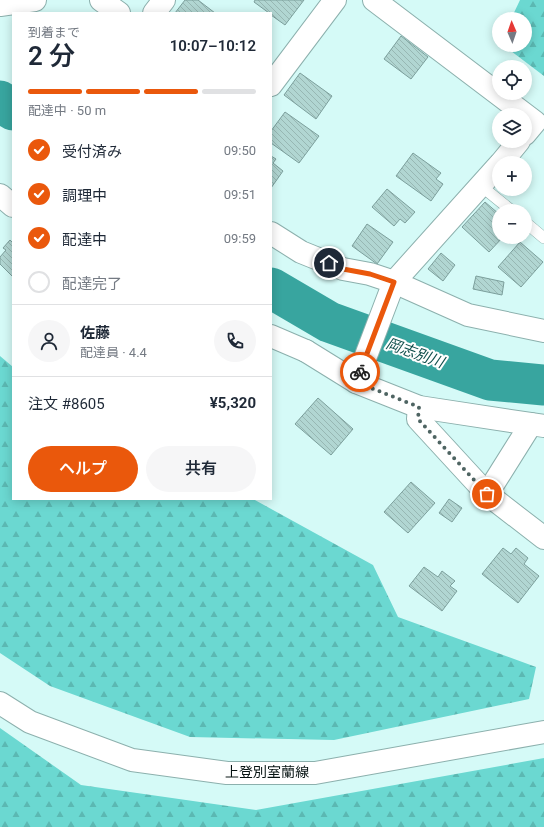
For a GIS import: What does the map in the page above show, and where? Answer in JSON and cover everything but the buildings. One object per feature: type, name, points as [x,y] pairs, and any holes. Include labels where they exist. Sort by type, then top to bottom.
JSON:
[{"type":"street","points":[[0,6],[35,0]]},
{"type":"street","points":[[101,0],[118,12]]},
{"type":"street","points":[[155,12],[164,0]]},
{"type":"street","points":[[272,84],[334,0]]},
{"type":"street","points":[[374,0],[517,108]]},
{"type":"street","points":[[507,156],[513,148]]},
{"type":"street","points":[[356,382],[391,289],[492,172]]},
{"type":"street","points":[[0,195],[12,205]]},
{"type":"street","points":[[272,234],[300,252],[343,269],[370,274],[391,289],[468,314],[544,331]]},
{"type":"street","points":[[272,336],[306,351],[356,382],[419,407],[537,425],[487,494]]},
{"type":"street","points":[[419,407],[418,419],[487,494],[544,538]]},
{"type":"street","name":"上登別室蘭線","points":[[0,703],[30,722],[132,760],[227,773],[315,773],[544,732]]},
{"type":"lane","points":[[480,185],[503,204]]},
{"type":"lane","points":[[532,228],[544,238]]},
{"type":"green space","points":[[520,0],[544,0],[544,76],[532,67],[532,60],[523,60],[512,52],[532,52],[532,12],[514,12]]},
{"type":"green space","points":[[0,356],[12,366],[12,500],[255,500],[373,565],[398,617],[536,667],[529,699],[334,740],[190,737],[50,686],[0,653]]},
{"type":"green space","points":[[0,728],[81,785],[256,810],[544,758],[544,827],[0,827]]},
{"type":"waterway","name":"岡志別川","points":[[0,101],[12,109]]},
{"type":"waterway","name":"岡志別川","points":[[272,289],[329,322],[490,380],[544,385]]},
{"type":"way so far","points":[[360,372],[356,382],[419,407],[418,419],[487,494]]},
{"type":"route","points":[[329,263],[343,269],[370,274],[394,282],[360,372]]}]
